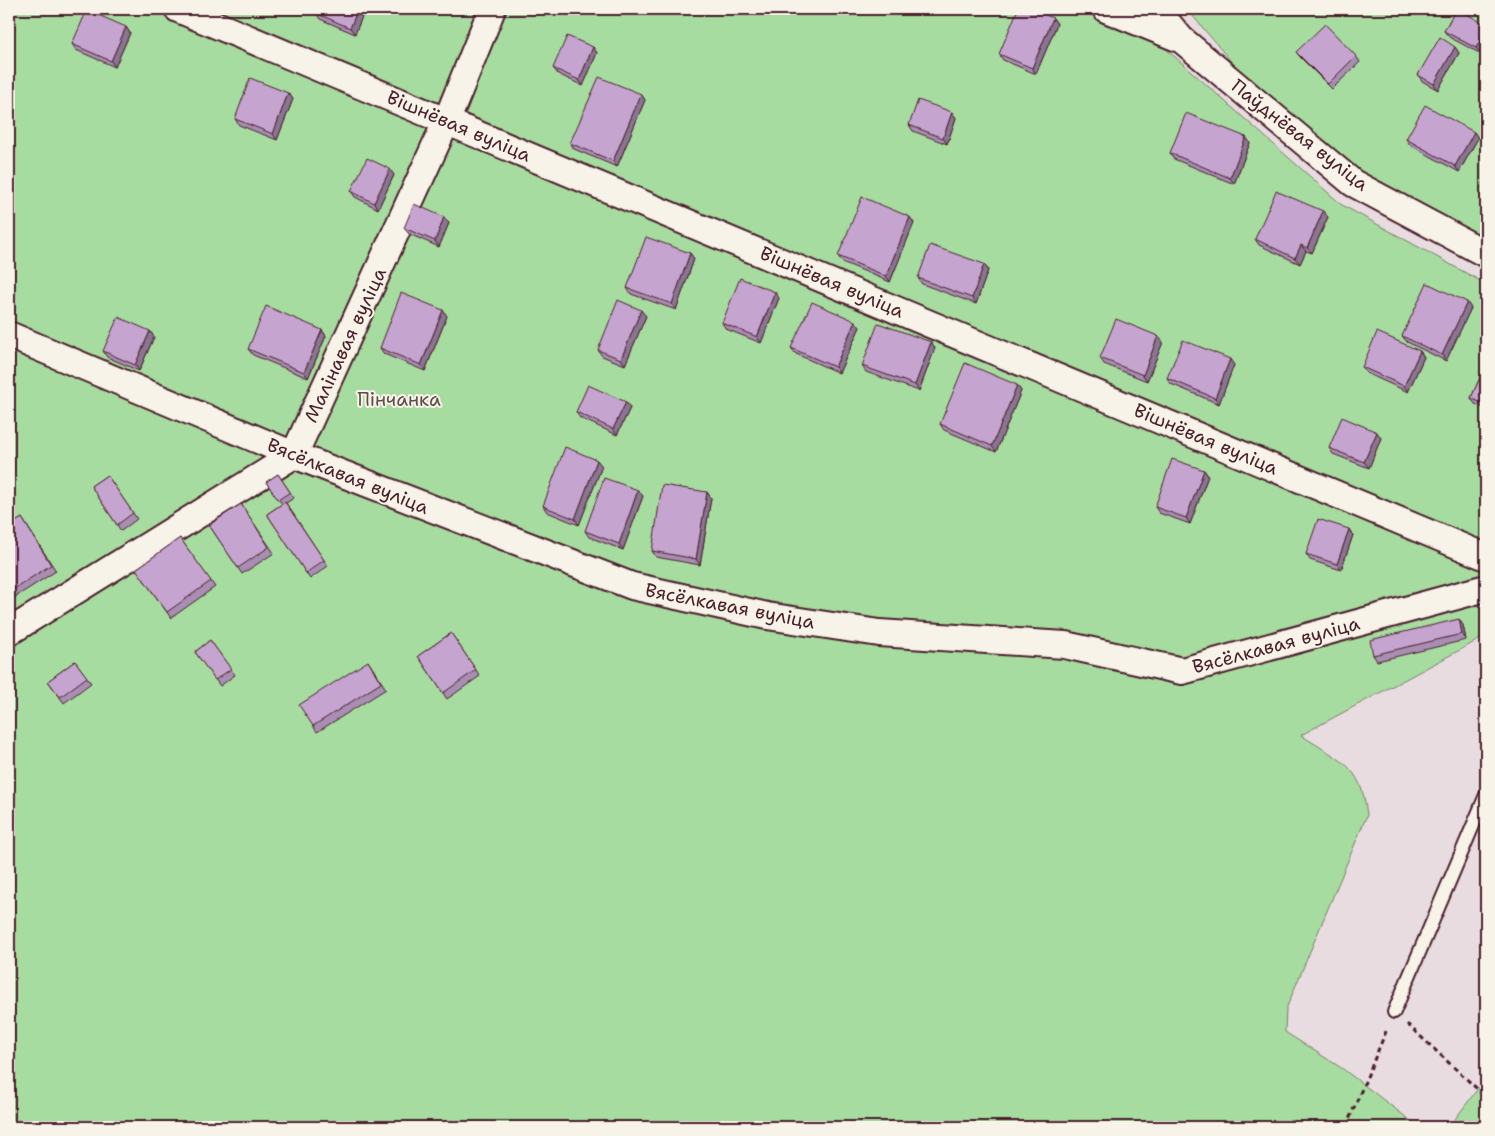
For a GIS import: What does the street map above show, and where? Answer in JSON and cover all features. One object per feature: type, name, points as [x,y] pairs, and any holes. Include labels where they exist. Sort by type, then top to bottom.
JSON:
[{"type":"street","name":"Вішнёвая вуліца","points":[[178,9],[447,120],[1486,557]]},
{"type":"street","name":"Малінавая вуліца","points":[[294,455],[447,120],[492,9]]},
{"type":"street","name":"Паўднёвая вуліца","points":[[1156,9],[1181,39],[1353,183],[1486,254]]},
{"type":"street","points":[[1110,10],[1181,39]]},
{"type":"street","name":"Вясёлкавая вуліца","points":[[9,335],[294,455],[632,586],[766,616],[879,633],[1065,645],[1182,671],[1486,588]]},
{"type":"street","points":[[9,632],[294,455]]},
{"type":"lane","points":[[1394,1012],[1486,795]]},
{"type":"path","points":[[1346,1127],[1394,1012],[1486,1097]]},
{"type":"green space","name":"Пінчанка","points":[[9,9],[1121,9],[1342,205],[1486,284],[1486,636],[1301,735],[1338,758],[1354,774],[1360,784],[1367,815],[1286,1009],[1285,1032],[1343,1069],[1419,1127],[9,1127]]},
{"type":"green space","points":[[1187,9],[1486,9],[1486,237],[1363,178],[1239,71]]},
{"type":"green space","points":[[1486,1078],[1486,1127],[1449,1127]]},
{"type":"building","points":[[318,9],[358,9],[350,28],[316,13]]},
{"type":"building","points":[[1018,9],[1032,9],[1053,18],[1032,68],[999,54]]},
{"type":"building","points":[[1456,9],[1486,25],[1486,30],[1476,48],[1444,31]]},
{"type":"building","points":[[87,10],[126,27],[111,61],[72,44]]},
{"type":"building","points":[[1325,24],[1356,56],[1328,84],[1296,52]]},
{"type":"building","points":[[567,36],[593,47],[579,80],[553,68]]},
{"type":"building","points":[[1440,37],[1455,47],[1434,84],[1418,75]]},
{"type":"building","points":[[599,77],[641,94],[613,161],[570,143]]},
{"type":"building","points":[[250,78],[288,93],[273,134],[235,119]]},
{"type":"building","points":[[918,100],[952,112],[943,138],[909,125]]},
{"type":"building","points":[[1425,105],[1474,132],[1455,166],[1406,139]]},
{"type":"building","points":[[1186,113],[1246,137],[1230,178],[1170,153]]},
{"type":"building","points":[[367,158],[390,169],[374,203],[351,191]]},
{"type":"building","points":[[1276,191],[1323,211],[1307,248],[1301,245],[1295,258],[1255,239]]},
{"type":"building","points":[[862,197],[910,217],[886,276],[838,256]]},
{"type":"building","points":[[414,204],[444,217],[435,241],[404,228]]},
{"type":"building","points":[[646,237],[690,253],[672,304],[627,288]]},
{"type":"building","points":[[930,245],[984,264],[972,298],[918,278]]},
{"type":"building","points":[[740,278],[775,292],[757,337],[722,323]]},
{"type":"building","points":[[1427,283],[1467,302],[1442,355],[1402,336]]},
{"type":"building","points":[[401,293],[443,310],[421,365],[380,348]]},
{"type":"building","points":[[618,300],[641,310],[621,359],[598,350]]},
{"type":"building","points":[[812,302],[855,321],[835,367],[791,348]]},
{"type":"building","points":[[266,306],[322,330],[304,372],[248,349]]},
{"type":"building","points":[[118,317],[150,331],[135,365],[103,351]]},
{"type":"building","points":[[1116,319],[1158,336],[1143,375],[1100,358]]},
{"type":"building","points":[[878,323],[931,342],[915,385],[862,366]]},
{"type":"building","points":[[1377,332],[1420,351],[1404,386],[1362,367]]},
{"type":"building","points":[[1183,340],[1230,359],[1215,398],[1167,378]]},
{"type":"building","points":[[965,363],[1017,385],[992,446],[940,424]]},
{"type":"building","points":[[1486,364],[1486,405],[1471,398]]},
{"type":"building","points":[[588,385],[626,402],[613,429],[576,412]]},
{"type":"building","points":[[1342,417],[1377,432],[1364,462],[1329,448]]},
{"type":"building","points":[[565,447],[597,460],[575,519],[543,506]]},
{"type":"building","points":[[1172,459],[1204,470],[1186,518],[1155,507]]},
{"type":"building","points":[[278,474],[290,492],[278,500],[266,482]]},
{"type":"building","points":[[107,475],[133,513],[117,525],[91,486]]},
{"type":"building","points":[[604,478],[638,490],[619,544],[585,531]]},
{"type":"building","points":[[662,485],[707,492],[696,559],[652,551]]},
{"type":"building","points":[[285,502],[324,560],[306,573],[267,514]]},
{"type":"building","points":[[241,504],[269,547],[238,568],[209,525]]},
{"type":"building","points":[[22,518],[51,565],[9,592],[9,526]]},
{"type":"building","points":[[1318,519],[1349,529],[1337,564],[1306,554]]},
{"type":"building","points":[[180,538],[211,581],[167,612],[136,569]]},
{"type":"building","points":[[1459,619],[1462,634],[1373,655],[1370,640]]},
{"type":"building","points":[[451,633],[476,670],[443,693],[418,656]]},
{"type":"building","points":[[210,640],[231,669],[215,680],[195,652]]},
{"type":"building","points":[[75,661],[87,677],[60,697],[48,681]]},
{"type":"building","points":[[368,661],[381,683],[313,726],[299,705]]}]
